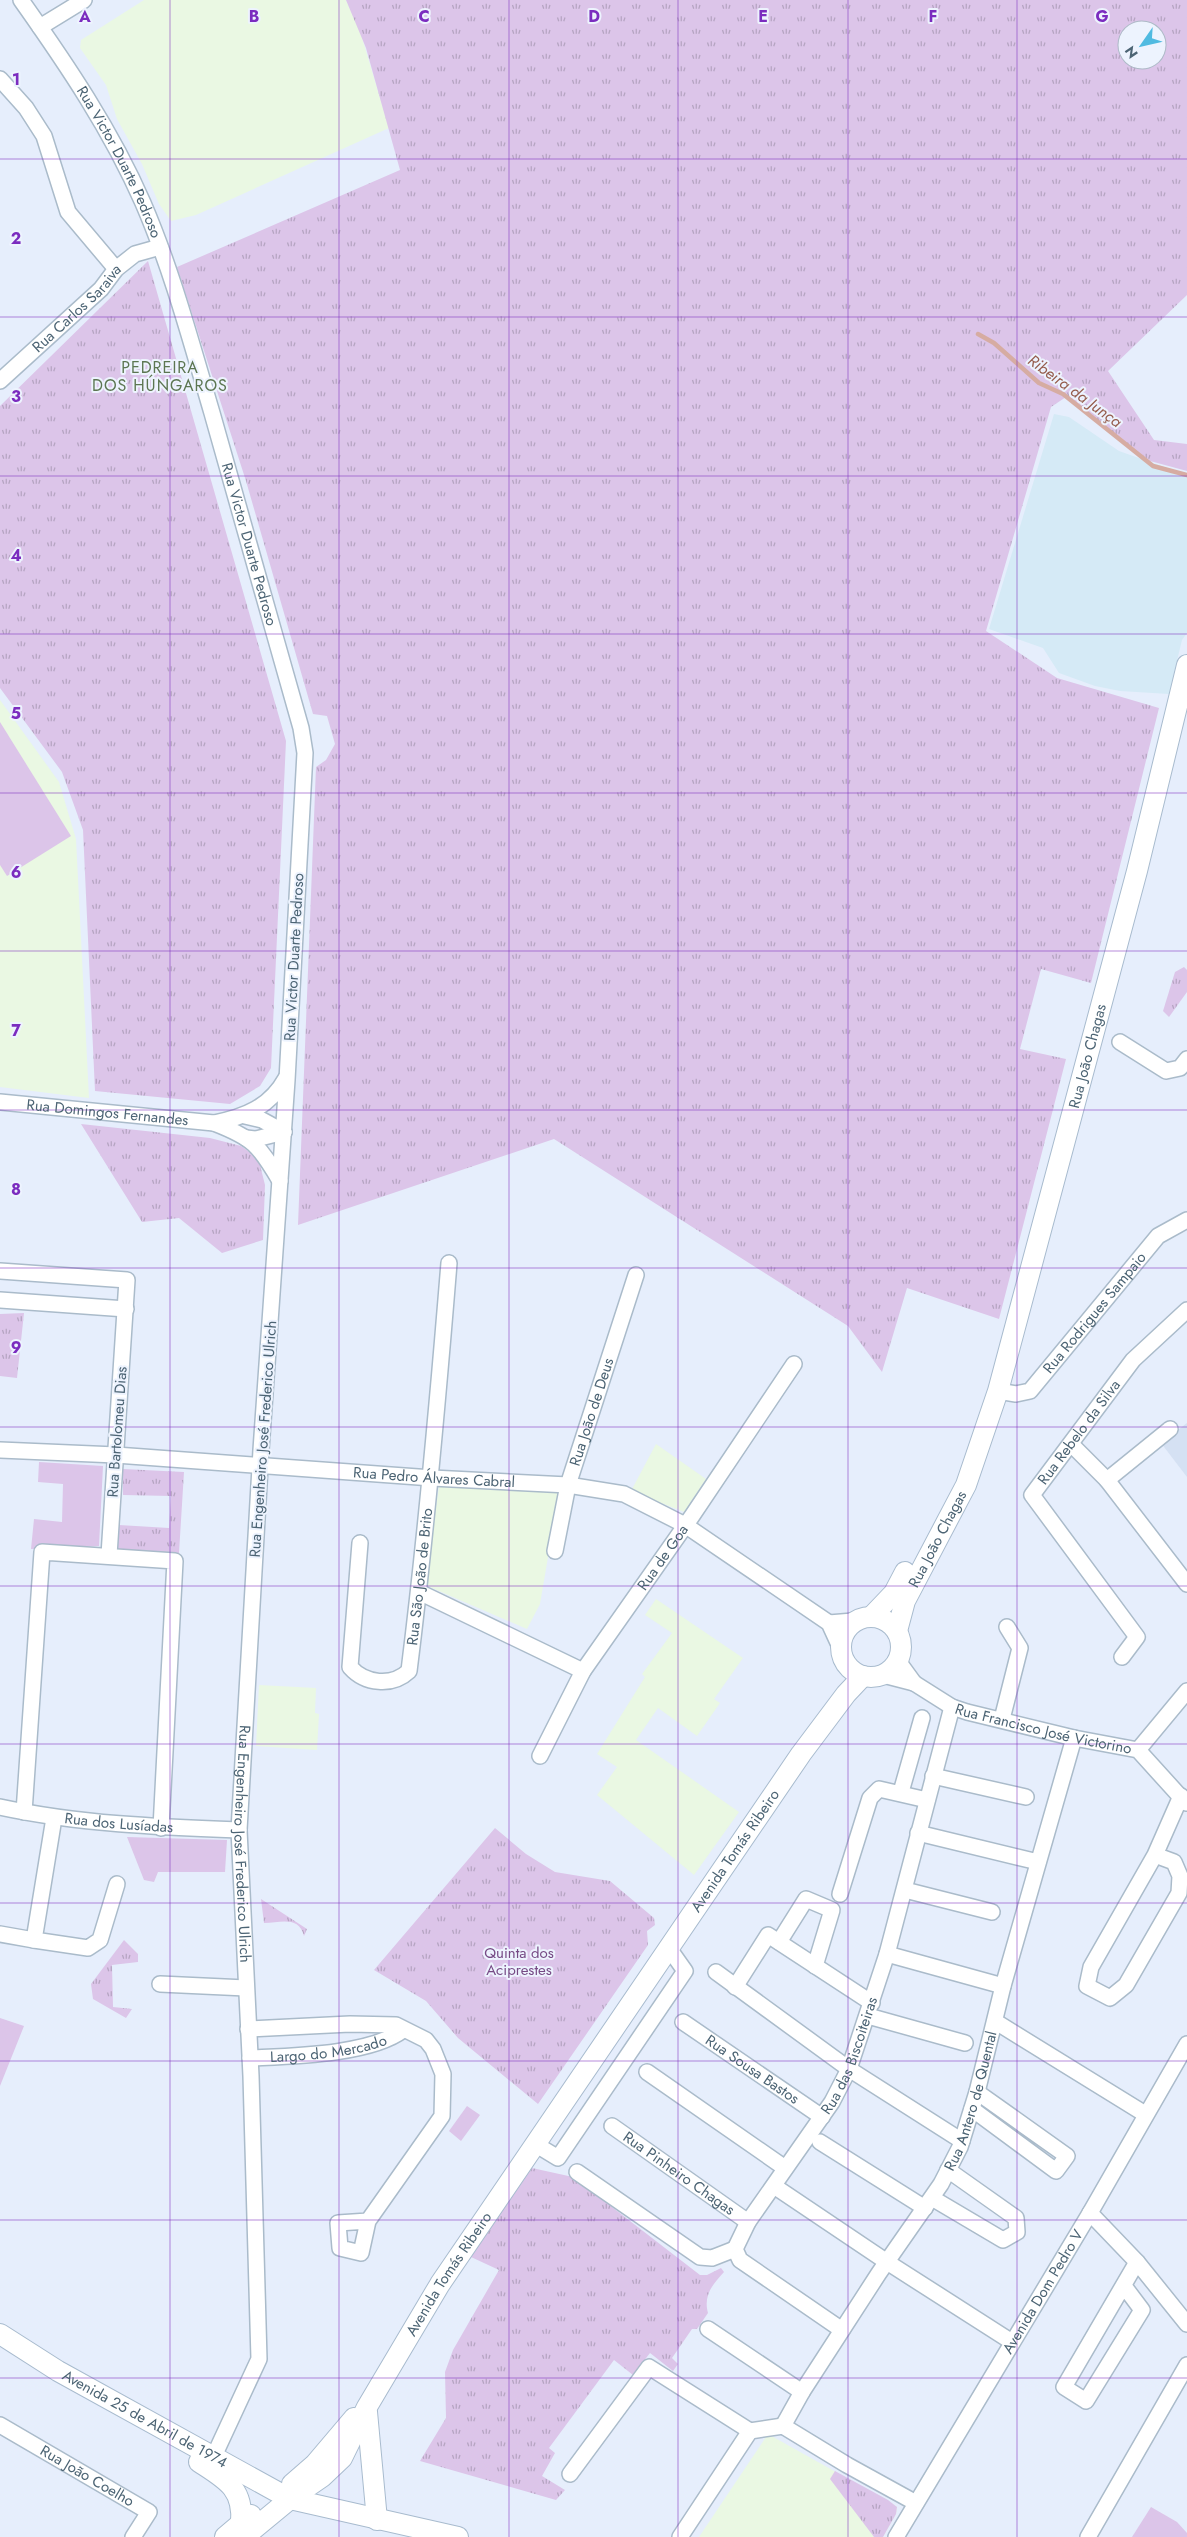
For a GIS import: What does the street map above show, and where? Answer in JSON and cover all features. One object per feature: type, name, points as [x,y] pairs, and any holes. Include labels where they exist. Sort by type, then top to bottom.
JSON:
[{"type":"street","name":"Rua Victor Duarte Pedroso","points":[[21,0],[69,68],[108,131],[142,203],[160,247],[203,382],[304,740],[305,773],[284,1132]]},
{"type":"street","points":[[40,27],[84,0]]},
{"type":"street","points":[[0,78],[26,108],[44,136],[68,212],[116,269]]},
{"type":"street","name":"Rua Carlos Saraiva","points":[[0,381],[101,289],[116,269],[135,254],[160,247]]},
{"type":"street","name":"Rua João Chagas","points":[[897,1631],[904,1601],[966,1485],[977,1447],[998,1391],[1138,871],[1187,665]]},
{"type":"street","points":[[1120,1042],[1166,1071],[1180,1068],[1187,1059]]},
{"type":"street","name":"Rua Domingos Fernandes","points":[[5,1105],[214,1123],[245,1116],[267,1102],[287,1077]]},
{"type":"street","points":[[245,1116],[262,1120],[284,1132]]},
{"type":"street","name":"Rua Domingos Fernandes","points":[[214,1123],[246,1138],[261,1149],[280,1181]]},
{"type":"street","points":[[246,1138],[256,1139],[284,1132]]},
{"type":"street","name":"Rua Engenheiro José Frederico Ulrich","points":[[214,2456],[259,2358],[250,2058],[239,1830],[261,1465],[284,1132]]},
{"type":"street","name":"Rua Rodrigues Sampaio","points":[[998,1391],[1016,1394],[1030,1391],[1158,1236],[1187,1220]]},
{"type":"street","name":"Rua São João de Brito","points":[[360,1544],[350,1667],[360,1678],[382,1682],[401,1679],[409,1671],[419,1592],[432,1478],[449,1262]]},
{"type":"street","name":"Rua Bartolomeu Dias","points":[[0,1271],[128,1280],[109,1555]]},
{"type":"street","name":"Rua João de Deus","points":[[555,1551],[568,1485],[636,1275]]},
{"type":"street","points":[[0,1300],[126,1309]]},
{"type":"street","name":"Rua Rebelo da Silva","points":[[1122,1657],[1137,1637],[1032,1495],[1133,1360],[1187,1310]]},
{"type":"street","name":"Rua de Goa","points":[[540,1756],[583,1670],[685,1525],[794,1364]]},
{"type":"street","points":[[1107,1480],[1170,1429]]},
{"type":"street","points":[[1071,1444],[1107,1480],[1187,1584]]},
{"type":"street","name":"Rua João Chagas","points":[[862,1619],[894,1593],[937,1512],[977,1447]]},
{"type":"street","name":"Rua Pedro Álvares Cabral","points":[[0,1450],[116,1455],[432,1478],[568,1485],[624,1494],[685,1525],[829,1623]]},
{"type":"street","points":[[24,1812],[42,1552],[109,1555],[175,1561],[162,1828]]},
{"type":"street","points":[[419,1592],[583,1670]]},
{"type":"street","points":[[881,1618],[897,1631],[901,1640],[898,1661],[883,1675],[850,1663],[829,1623],[862,1619],[881,1618]]},
{"type":"street","points":[[850,1663],[846,1628],[862,1619]]},
{"type":"street","points":[[1002,1720],[1020,1648],[1007,1627]]},
{"type":"street","name":"Rua Francisco José Victorino","points":[[898,1661],[914,1683]]},
{"type":"street","name":"Avenida Tomás Ribeiro","points":[[225,2537],[243,2530],[284,2496],[315,2464],[353,2418],[367,2407],[440,2284],[801,1754],[850,1663]]},
{"type":"street","name":"Rua Francisco José Victorino","points":[[883,1675],[914,1683],[952,1707],[1074,1738],[1138,1750],[1184,1800]]},
{"type":"street","points":[[1138,1750],[1187,1691]]},
{"type":"street","name":"Rua das Biscoiteiras","points":[[735,2248],[748,2222],[832,2102],[849,2069],[887,1954],[952,1707]]},
{"type":"street","points":[[901,1792],[922,1718]]},
{"type":"street","name":"Rua Antero de Quental","points":[[783,2426],[802,2392],[842,2330],[929,2203],[962,2141],[996,2022],[1003,1986],[1074,1738]]},
{"type":"street","points":[[933,1776],[1026,1797]]},
{"type":"street","points":[[840,1894],[870,1798],[879,1789],[901,1792],[927,1800]]},
{"type":"street","points":[[1155,1856],[1174,1862],[1180,1876],[1179,1893],[1126,1984],[1110,1998],[1087,1986],[1091,1966],[1155,1856],[1184,1800]]},
{"type":"street","name":"Rua dos Lusíadas","points":[[0,1807],[54,1818],[162,1828],[239,1830]]},
{"type":"street","points":[[34,1940],[54,1818]]},
{"type":"street","points":[[918,1833],[1038,1862]]},
{"type":"street","points":[[0,1934],[88,1948],[100,1940],[117,1884]]},
{"type":"street","points":[[905,1890],[992,1912]]},
{"type":"street","points":[[736,1987],[806,1899],[832,1910],[815,1966]]},
{"type":"street","points":[[774,1938],[815,1966],[870,2010],[966,2043]]},
{"type":"street","points":[[535,2144],[558,2158],[656,2014],[685,1971],[668,1947]]},
{"type":"street","points":[[887,1954],[1003,1986]]},
{"type":"street","points":[[716,1972],[849,2069],[962,2141]]},
{"type":"street","points":[[160,1984],[246,1988]]},
{"type":"street","name":"Rua Sousa Bastos","points":[[683,2022],[822,2116]]},
{"type":"street","points":[[996,2022],[1145,2114]]},
{"type":"street","name":"Largo do Mercado","points":[[248,2029],[350,2024],[396,2025],[426,2040],[433,2049],[443,2074],[442,2116],[368,2221]]},
{"type":"street","name":"Largo do Mercado","points":[[250,2058],[349,2049],[393,2037],[403,2030]]},
{"type":"street","name":"Avenida Dom Pedro V","points":[[896,2537],[1090,2213],[1145,2114],[1187,2044]]},
{"type":"street","points":[[647,2072],[785,2168]]},
{"type":"street","points":[[972,2109],[1056,2171],[1067,2156],[977,2092]]},
{"type":"street","name":"Rua Pinheiro Chagas","points":[[612,2126],[748,2222]]},
{"type":"street","points":[[820,2142],[929,2203],[1003,2240],[1017,2232],[1016,2218],[948,2170]]},
{"type":"street","points":[[577,2172],[700,2257],[712,2258],[735,2248],[740,2260],[842,2330]]},
{"type":"street","points":[[774,2186],[887,2262],[1012,2342]]},
{"type":"street","points":[[1090,2213],[1137,2262],[1187,2324]]},
{"type":"street","points":[[1124,2286],[1142,2310],[1086,2401],[1064,2387],[1137,2262]]},
{"type":"street","points":[[708,2328],[802,2392]]},
{"type":"street","name":"Avenida 25 de Abril de 1974","points":[[0,2334],[58,2371],[284,2496],[423,2533],[458,2537]]},
{"type":"street","points":[[1088,2537],[1187,2365]]},
{"type":"street","points":[[570,2474],[649,2368],[750,2431],[783,2426],[916,2503]]},
{"type":"street","points":[[367,2407],[377,2520]]},
{"type":"street","name":"Rua João Coelho","points":[[0,2425],[149,2512],[133,2537]]},
{"type":"street","points":[[680,2537],[750,2431]]},
{"type":"street","points":[[177,2436],[191,2455],[233,2487],[240,2498],[243,2530]]},
{"type":"shaded area","points":[[144,0],[346,0],[360,31],[389,128],[196,215],[171,221],[159,204],[142,164],[117,119],[106,85],[80,48],[81,40]]},
{"type":"shaded area","points":[[1054,414],[1069,417],[1119,451],[1187,475],[1187,633],[1182,640],[1169,694],[1120,691],[1095,686],[1059,673],[1043,648],[989,629]]},
{"type":"shaded area","points":[[0,700],[59,782],[76,839],[89,1098],[0,1087]]},
{"type":"shaded area","points":[[1187,1423],[1187,1477],[1161,1443]]},
{"type":"shaded area","points":[[656,1444],[706,1479],[684,1512],[631,1491]]},
{"type":"shaded area","points":[[439,1486],[559,1493],[540,1604],[527,1629],[425,1585]]},
{"type":"shaded area","points":[[656,1599],[743,1658],[714,1699],[720,1703],[697,1736],[658,1708],[636,1740],[739,1812],[694,1875],[597,1795],[617,1767],[597,1754],[645,1677],[642,1674],[672,1633],[645,1615]]},
{"type":"shaded area","points":[[259,1685],[316,1688],[315,1713],[319,1714],[317,1750],[256,1746]]},
{"type":"shaded area","points":[[768,2434],[897,2507],[896,2514],[883,2537],[699,2537]]},
{"type":"green space","points":[[346,0],[1187,0],[1187,295],[1108,371],[1154,440],[1187,444],[1187,471],[1150,461],[1066,397],[1051,407],[986,631],[1057,678],[1159,708],[1091,983],[1041,969],[1020,1049],[1066,1059],[999,1319],[907,1288],[882,1372],[848,1326],[554,1139],[298,1225],[316,767],[326,760],[335,744],[327,716],[313,714],[246,481],[177,267],[400,170],[366,48]]},
{"type":"green space","points":[[148,261],[286,741],[271,1068],[260,1086],[230,1104],[95,1091],[83,830],[62,772],[0,688],[0,406]]},
{"type":"green space","points":[[0,722],[71,836],[7,876],[0,865]]},
{"type":"green space","points":[[1184,967],[1187,970],[1187,992],[1169,1017],[1163,1011],[1175,972]]},
{"type":"green space","points":[[81,1124],[210,1138],[241,1146],[251,1153],[260,1165],[265,1185],[263,1240],[222,1253],[179,1218],[142,1222]]},
{"type":"green space","points":[[24,1313],[17,1378],[0,1376],[0,1314]]},
{"type":"green space","points":[[39,1462],[103,1466],[99,1546],[31,1549],[34,1519],[62,1522],[63,1484],[38,1482]]},
{"type":"green space","points":[[123,1469],[184,1472],[179,1553],[116,1552],[119,1525],[169,1528],[171,1496],[123,1495]]},
{"type":"green space","name":"Quinta dos Aciprestes","points":[[495,1828],[526,1854],[555,1872],[610,1881],[654,1918],[655,1925],[647,1931],[648,1945],[538,2104],[458,2038],[426,2001],[374,1970]]},
{"type":"green space","points":[[127,1837],[227,1840],[225,1872],[158,1872],[154,1882],[144,1880]]},
{"type":"green space","points":[[261,1899],[307,1929],[304,1936],[302,1930],[294,1923],[283,1921],[264,1923]]},
{"type":"green space","points":[[124,1940],[138,1954],[138,1962],[112,1965],[113,2007],[132,2009],[126,2018],[93,1999],[91,1984]]},
{"type":"green space","points":[[0,2018],[24,2026],[0,2086]]},
{"type":"green space","points":[[467,2106],[480,2115],[461,2141],[449,2131]]},
{"type":"green space","points":[[532,2168],[573,2177],[700,2275],[707,2275],[721,2268],[724,2272],[708,2295],[708,2313],[697,2329],[692,2329],[672,2358],[678,2364],[673,2371],[650,2353],[633,2375],[614,2360],[549,2448],[555,2453],[542,2476],[565,2490],[556,2500],[420,2461],[446,2418],[445,2372],[453,2350],[499,2270],[471,2257]]},
{"type":"green space","points":[[835,2471],[888,2500],[897,2507],[896,2514],[883,2537],[874,2537],[830,2479]]},
{"type":"green space","points":[[1151,2507],[1177,2522],[1187,2533],[1187,2537],[1132,2537]]},
{"type":"waterway","name":"Ribeira da Junça","points":[[978,334],[994,343],[1039,383],[1063,394],[1153,466],[1187,475]]},
{"type":"district","name":"PEDREIRA DOS HÚNGAROS","points":[[160,376]]}]
